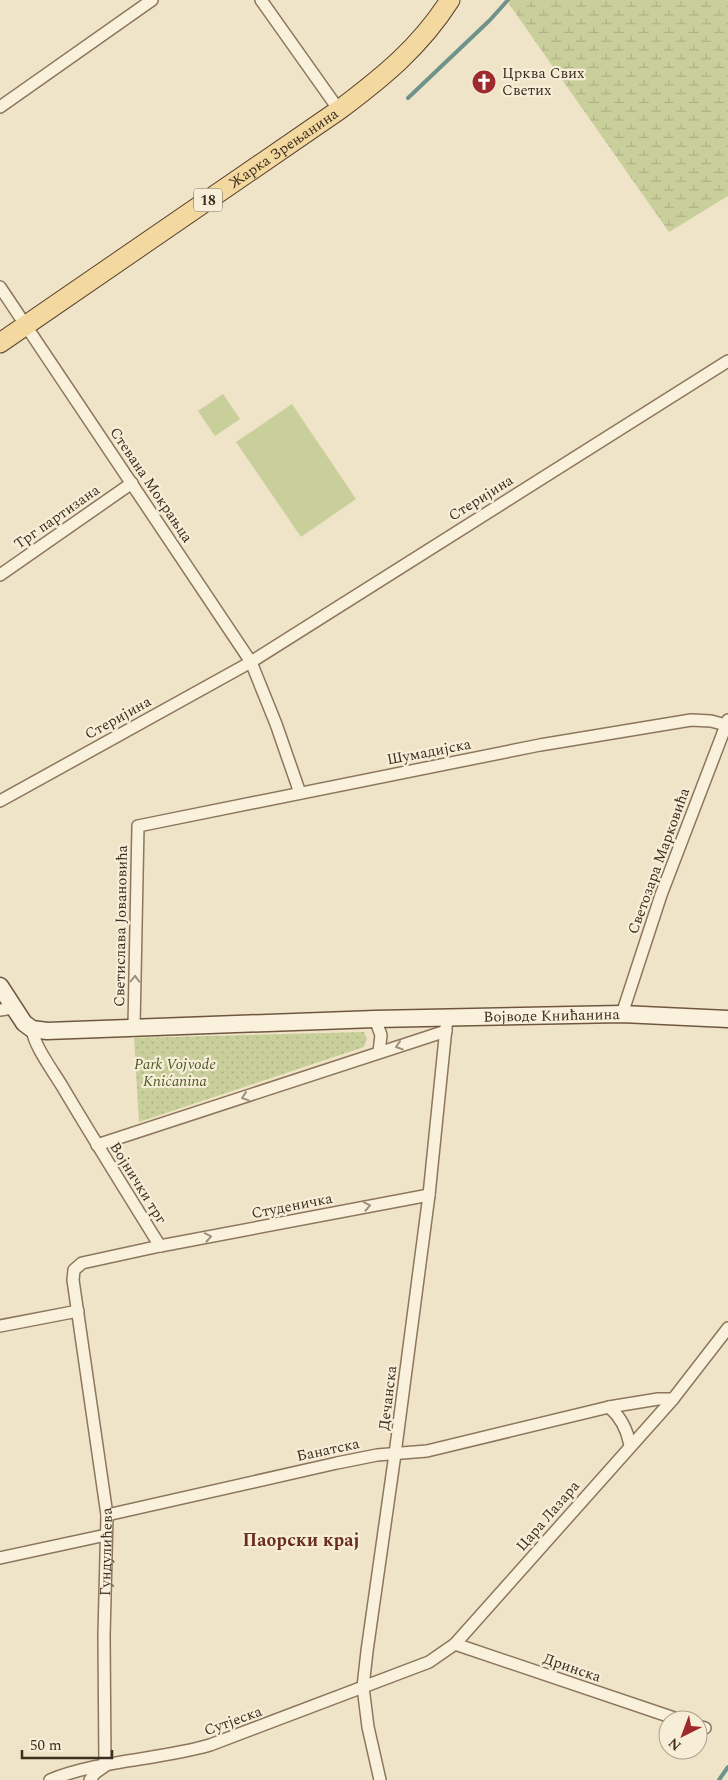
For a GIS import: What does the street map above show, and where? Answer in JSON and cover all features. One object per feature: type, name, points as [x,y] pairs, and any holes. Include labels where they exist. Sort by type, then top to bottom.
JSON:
[{"type":"main road","name":"Жарка Зрењанина","points":[[0,343],[339,110],[406,55],[424,36],[450,0]]},
{"type":"street","points":[[0,107],[152,0]]},
{"type":"street","points":[[261,0],[339,110]]},
{"type":"street","name":"Стевана Мокрањца","points":[[0,286],[251,662]]},
{"type":"street","name":"Стеријина","points":[[0,801],[251,662],[728,361]]},
{"type":"street","name":"Трг партизана","points":[[0,575],[132,483]]},
{"type":"street","points":[[251,662],[276,724],[300,793]]},
{"type":"street","name":"Шумадијска","points":[[138,826],[540,745],[691,720],[727,722]]},
{"type":"street","name":"Светозара Марковића","points":[[622,1014],[661,894],[727,722]]},
{"type":"street","name":"Светислава Јовановића","points":[[134,1027],[138,826]]},
{"type":"street","points":[[0,986],[6,1009],[32,1029],[47,1031],[134,1027]]},
{"type":"street","name":"Војводе Книћанина","points":[[134,1027],[375,1019],[447,1025],[622,1014],[728,1019]]},
{"type":"street","points":[[375,1019],[382,1035],[379,1052]]},
{"type":"street","name":"Војводе Книћанина","points":[[96,1145],[379,1052],[447,1025]]},
{"type":"street","name":"Дечанска","points":[[380,1780],[368,1727],[363,1687],[396,1454],[429,1195],[447,1025]]},
{"type":"street","name":"Војнички трг","points":[[32,1029],[42,1052],[96,1145],[160,1246],[78,1265],[74,1270],[73,1280],[78,1311]]},
{"type":"street","name":"Студеничка","points":[[160,1246],[429,1195]]},
{"type":"street","points":[[0,1326],[78,1311]]},
{"type":"street","name":"Гундулићева","points":[[78,1311],[107,1515],[104,1636],[105,1766]]},
{"type":"street","name":"Цара Лазара","points":[[363,1687],[429,1662],[455,1644],[630,1445],[673,1399],[728,1328]]},
{"type":"street","name":"Банатска","points":[[107,1515],[337,1463],[377,1456],[427,1451],[609,1407],[658,1399],[673,1399]]},
{"type":"street","points":[[609,1407],[623,1423],[628,1433],[630,1445]]},
{"type":"street","points":[[0,1558],[106,1535]]},
{"type":"street","name":"Дринска","points":[[455,1644],[658,1713]]},
{"type":"street","name":"Сутјеска","points":[[50,1780],[77,1776],[105,1766],[177,1754],[210,1745],[363,1687]]},
{"type":"street","points":[[90,1780],[95,1773],[105,1766]]},
{"type":"green space","points":[[510,0],[728,0],[728,196],[669,232],[509,4]]},
{"type":"green space","points":[[223,394],[240,419],[215,436],[198,411]]},
{"type":"green space","points":[[292,404],[356,499],[301,537],[236,442]]},
{"type":"green space","name":"Park Vojvode Knićanina","points":[[364,1032],[367,1039],[364,1047],[139,1122],[134,1038]]},
{"type":"waterway","points":[[408,98],[490,20],[508,0]]},
{"type":"waterway","points":[[719,1780],[728,1767]]},
{"type":"place","name":"Црква Свих Светих","points":[[484,82]]},
{"type":"district","name":"Паорски крај","points":[[301,1540]]}]
